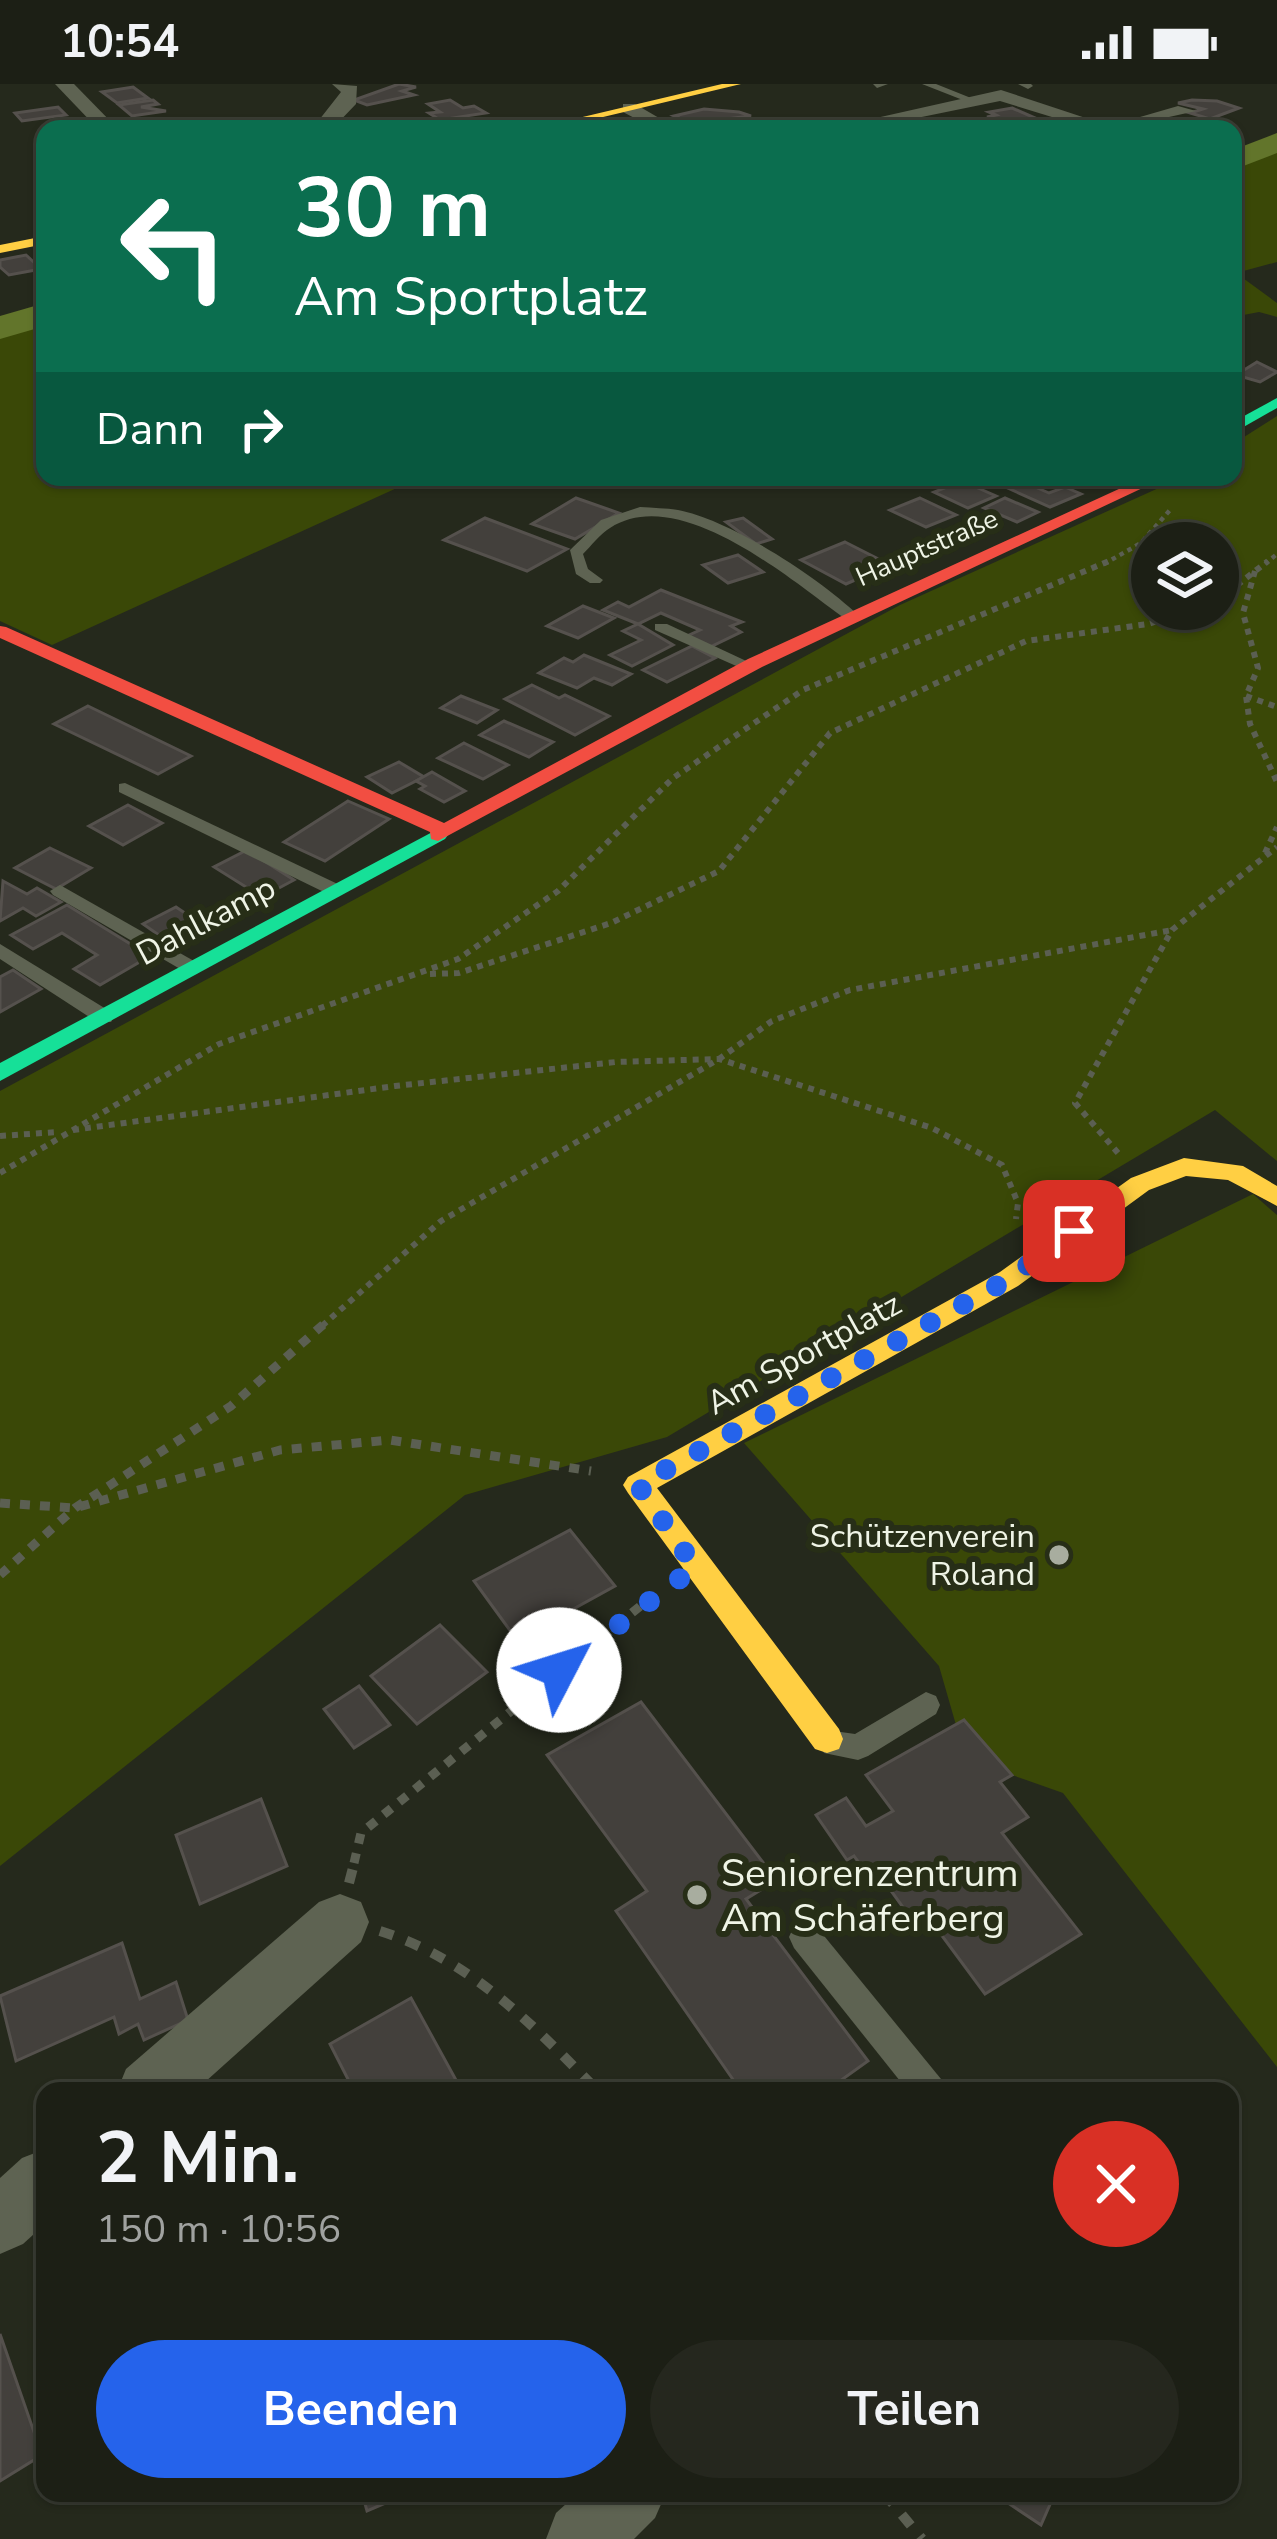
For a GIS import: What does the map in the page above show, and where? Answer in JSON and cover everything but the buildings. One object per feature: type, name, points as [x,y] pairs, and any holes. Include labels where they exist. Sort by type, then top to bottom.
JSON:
[{"type":"street","points":[[64,84],[100,120]]},
{"type":"street","points":[[330,120],[347,104],[351,90],[341,84]]},
{"type":"street","points":[[577,120],[736,84]]},
{"type":"street","points":[[883,120],[976,102],[1029,84]]},
{"type":"street","points":[[1001,95],[1083,120]]},
{"type":"street","points":[[629,108],[652,120]]},
{"type":"street","points":[[2,245],[36,241]]},
{"type":"street","points":[[1242,423],[1277,402]]},
{"type":"street","name":"Hauptstraße","points":[[850,615],[1138,486]]},
{"type":"street","name":"Dahlkamp","points":[[0,1073],[850,615]]},
{"type":"street","points":[[0,632],[446,832]]},
{"type":"street","name":"Am Sportplatz","points":[[638,1485],[1009,1279],[1140,1184],[1184,1167],[1234,1172],[1277,1197]]},
{"type":"street","points":[[638,1485],[827,1739]]},
{"type":"street","points":[[158,2082],[340,1922]]},
{"type":"street","points":[[0,2221],[36,2189]]},
{"type":"street","points":[[582,2539],[621,2502]]},
{"type":"lane","points":[[928,84],[976,102]]},
{"type":"lane","points":[[1138,120],[1178,109],[1191,111]]},
{"type":"lane","points":[[595,580],[580,571],[574,553],[593,534],[626,518],[686,514],[717,524],[850,615]]},
{"type":"lane","points":[[662,627],[749,666]]},
{"type":"lane","points":[[125,788],[337,891]]},
{"type":"lane","points":[[60,891],[194,968]]},
{"type":"lane","points":[[0,950],[104,1017]]},
{"type":"lane","points":[[827,1739],[840,1747],[858,1747],[926,1705]]},
{"type":"lane","points":[[805,1937],[917,2082]]},
{"type":"path","points":[[0,1173],[219,1044],[458,959],[558,891],[673,778],[803,690],[959,621],[1087,574],[1141,543],[1180,498]]},
{"type":"path","points":[[1239,584],[1277,554]]},
{"type":"path","points":[[1255,571],[1243,613],[1258,668],[1246,697],[1250,724],[1277,782]]},
{"type":"path","points":[[424,974],[459,973],[611,923],[719,871],[830,733],[1026,640],[1131,626]]},
{"type":"path","points":[[1246,697],[1277,707]]},
{"type":"path","points":[[1264,854],[1277,827]]},
{"type":"path","points":[[1140,1184],[1075,1103],[1172,929],[1277,847]]},
{"type":"path","points":[[0,1575],[76,1508],[231,1406],[441,1221],[719,1059],[772,1021],[850,990],[1172,929]]},
{"type":"path","points":[[0,1136],[64,1132],[395,1086],[616,1062],[719,1059],[932,1128],[1002,1165],[1018,1203],[1009,1279]]},
{"type":"path","points":[[0,1503],[76,1508],[280,1450],[390,1440],[572,1465],[638,1485]]},
{"type":"path","points":[[589,2082],[533,2024],[423,1941],[340,1922],[361,1833],[625,1616],[695,1567]]},
{"type":"path","points":[[891,2502],[922,2539]]},
{"type":"green space","points":[[1277,144],[1277,262],[1242,271],[1242,159]]},
{"type":"green space","points":[[1242,277],[1277,303],[1277,317],[1259,312],[1242,315]]},
{"type":"green space","points":[[36,318],[36,486],[401,486],[52,645],[0,621],[0,329]]},
{"type":"green space","points":[[1277,416],[1277,1161],[1215,1110],[667,1437],[465,1495],[0,1866],[0,1091],[900,605],[1163,486],[1242,486],[1242,438]]},
{"type":"green space","name":"Schützenverein Roland","points":[[1253,1194],[1277,1215],[1277,2067],[1063,1793],[1012,1775],[964,1720],[956,1725],[939,1666],[744,1443]]},
{"type":"waterway","points":[[1242,157],[1277,142]]},
{"type":"waterway","points":[[0,328],[36,317]]},
{"type":"traffic: fast","points":[[1242,423],[1277,402]]},
{"type":"traffic: fast","points":[[0,1073],[438,835]]},
{"type":"traffic: slow","points":[[578,120],[736,84]]},
{"type":"traffic: slow","points":[[0,249],[36,242]]},
{"type":"traffic: slow","points":[[827,1739],[638,1485],[1009,1279],[1140,1184],[1184,1167],[1234,1172],[1277,1197]]},
{"type":"traffic: jam","points":[[438,835],[755,663],[1138,486]]},
{"type":"traffic: jam","points":[[0,631],[446,832]]},
{"type":"place","name":"Schützenverein Roland","points":[[1059,1555]]},
{"type":"place","name":"Seniorenzentrum Am Schäferberg","points":[[697,1895]]},
{"type":"route","points":[[559,1670],[695,1567],[638,1485],[770,1416],[1009,1279],[1074,1231]]}]
